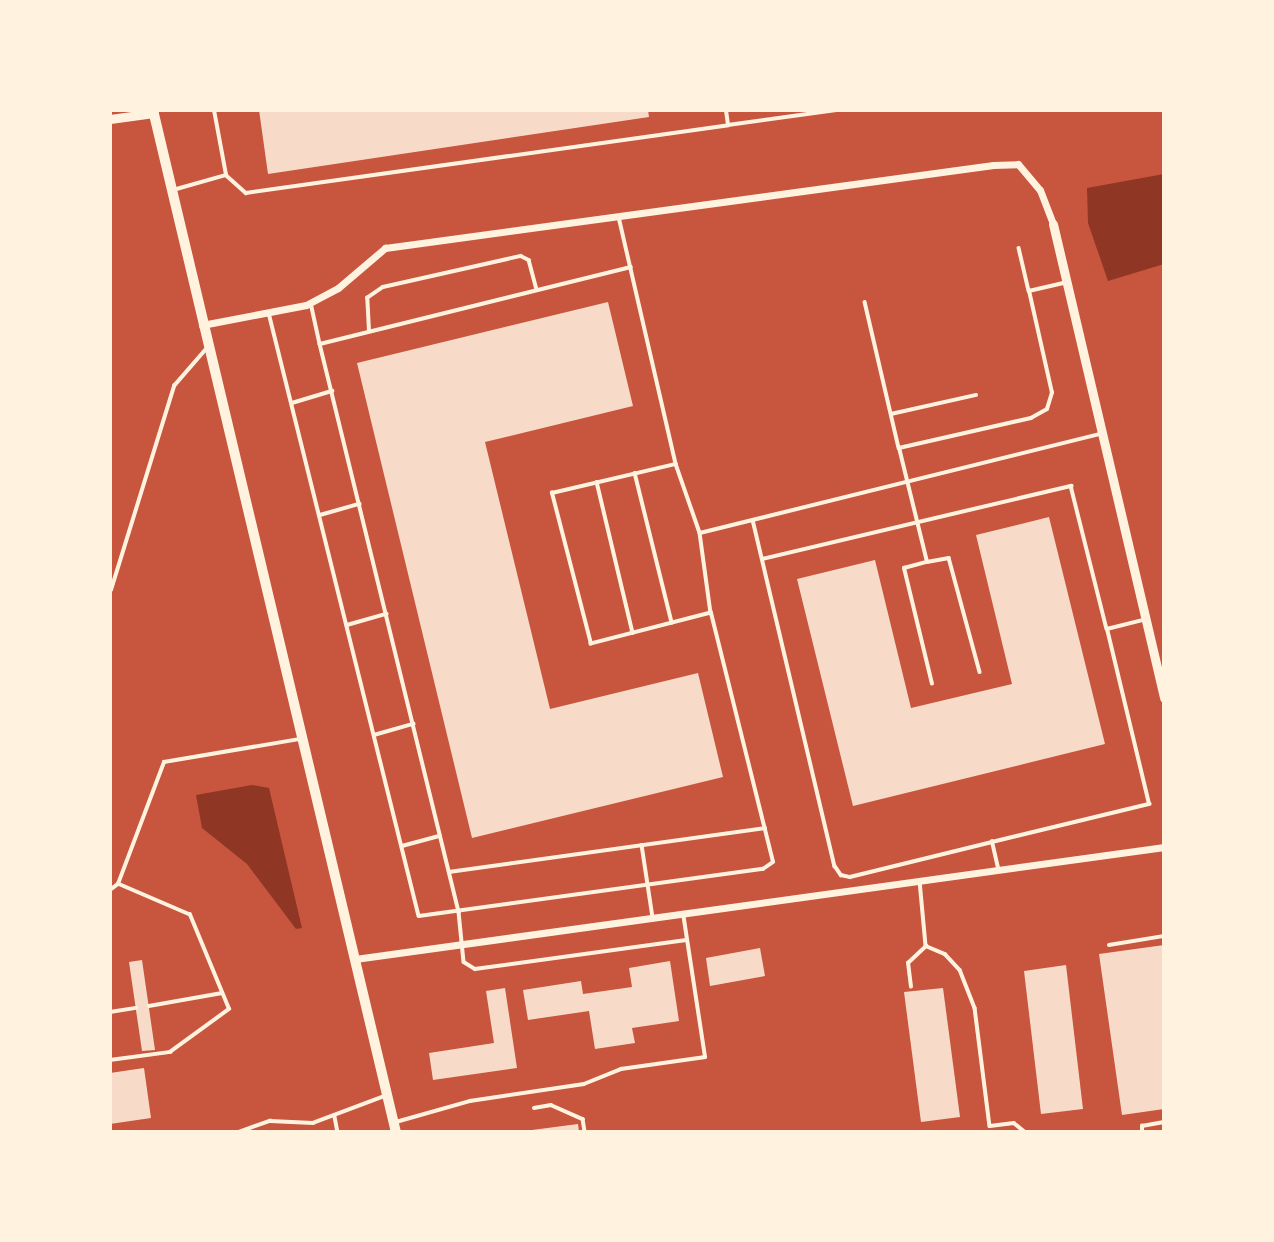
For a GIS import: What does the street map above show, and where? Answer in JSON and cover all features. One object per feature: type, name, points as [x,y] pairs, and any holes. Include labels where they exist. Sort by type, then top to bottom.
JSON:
[{"type":"main road","points":[[153,112],[395,1127]]},
{"type":"street","points":[[110,119],[153,112]]},
{"type":"street","points":[[202,325],[311,302],[338,288],[385,248],[1018,164],[1040,190],[1053,224],[1164,698]]},
{"type":"street","points":[[355,959],[1164,847]]},
{"type":"lane","points":[[214,110],[226,175],[246,193],[836,110]]},
{"type":"lane","points":[[726,110],[728,125]]},
{"type":"lane","points":[[171,190],[226,175]]},
{"type":"lane","points":[[269,312],[419,916],[763,869],[773,862],[710,613],[700,533],[676,464],[619,216]]},
{"type":"lane","points":[[899,447],[1031,418],[1047,409],[1052,393],[1019,248]]},
{"type":"lane","points":[[369,331],[367,298],[383,287],[521,256],[529,260],[537,290]]},
{"type":"lane","points":[[320,344],[631,267]]},
{"type":"lane","points":[[1029,291],[1066,283]]},
{"type":"lane","points":[[311,302],[459,912],[464,962],[475,969],[686,940]]},
{"type":"lane","points":[[865,302],[927,562]]},
{"type":"lane","points":[[111,590],[174,386],[208,348]]},
{"type":"lane","points":[[292,403],[332,391]]},
{"type":"lane","points":[[891,414],[976,395]]},
{"type":"lane","points":[[700,533],[1101,434]]},
{"type":"lane","points":[[676,464],[552,493],[591,644],[710,613]]},
{"type":"lane","points":[[635,473],[672,623]]},
{"type":"lane","points":[[597,482],[633,634]]},
{"type":"lane","points":[[753,520],[762,559],[835,866],[841,874],[850,877],[1149,804],[1071,486],[762,559]]},
{"type":"lane","points":[[320,515],[359,504]]},
{"type":"lane","points":[[932,684],[904,568],[927,562],[949,558],[980,672]]},
{"type":"lane","points":[[347,625],[386,614]]},
{"type":"lane","points":[[1107,629],[1145,620]]},
{"type":"lane","points":[[374,735],[413,724]]},
{"type":"lane","points":[[110,890],[118,884],[164,762],[303,738]]},
{"type":"lane","points":[[449,872],[765,828]]},
{"type":"lane","points":[[402,846],[440,836]]},
{"type":"lane","points":[[992,842],[998,870]]},
{"type":"lane","points":[[642,845],[653,918]]},
{"type":"lane","points":[[920,881],[926,946]]},
{"type":"lane","points":[[110,1060],[170,1052],[229,1009],[190,915],[118,884]]},
{"type":"lane","points":[[395,1127],[470,1101],[584,1084],[621,1069],[705,1057],[682,914]]},
{"type":"lane","points":[[1109,945],[1164,936]]},
{"type":"lane","points":[[911,987],[908,963],[926,946]]},
{"type":"lane","points":[[926,946],[946,954],[969,987],[990,1126],[986,1132]]},
{"type":"lane","points":[[149,1006],[222,993]]},
{"type":"lane","points":[[110,1012],[136,1008]]},
{"type":"lane","points":[[239,1132],[270,1121],[313,1123],[387,1095]]},
{"type":"lane","points":[[534,1108],[551,1105],[583,1119],[585,1132]]},
{"type":"lane","points":[[335,1116],[338,1132]]},
{"type":"lane","points":[[1142,1132],[1142,1126],[1164,1122]]},
{"type":"lane","points":[[990,1126],[1014,1123],[1025,1132]]},
{"type":"shaded area","points":[[1164,174],[1164,264],[1108,281],[1088,223],[1087,188]]},
{"type":"shaded area","points":[[252,785],[269,788],[302,928],[296,929],[247,864],[202,828],[196,795]]},
{"type":"building","points":[[259,110],[648,110],[649,117],[268,174]]},
{"type":"building","points":[[608,302],[633,406],[485,442],[550,709],[698,673],[723,777],[472,838],[357,363]]},
{"type":"building","points":[[1049,517],[1105,744],[853,806],[797,579],[875,560],[911,708],[1012,684],[976,535]]},
{"type":"building","points":[[1164,945],[1164,1109],[1122,1115],[1099,954]]},
{"type":"building","points":[[760,948],[765,976],[710,986],[706,958]]},
{"type":"building","points":[[142,960],[155,1050],[142,1051],[129,962]]},
{"type":"building","points":[[670,961],[679,1021],[632,1028],[635,1043],[595,1049],[589,1011],[528,1020],[523,990],[581,981],[583,994],[632,987],[629,968]]},
{"type":"building","points":[[1066,965],[1083,1109],[1041,1114],[1024,971]]},
{"type":"building","points":[[505,988],[517,1068],[433,1080],[429,1053],[494,1043],[486,991]]},
{"type":"building","points":[[943,988],[960,1117],[921,1122],[904,992]]},
{"type":"building","points":[[144,1068],[151,1118],[110,1124],[110,1073]]},
{"type":"building","points":[[578,1124],[579,1132],[532,1132],[532,1130]]}]
